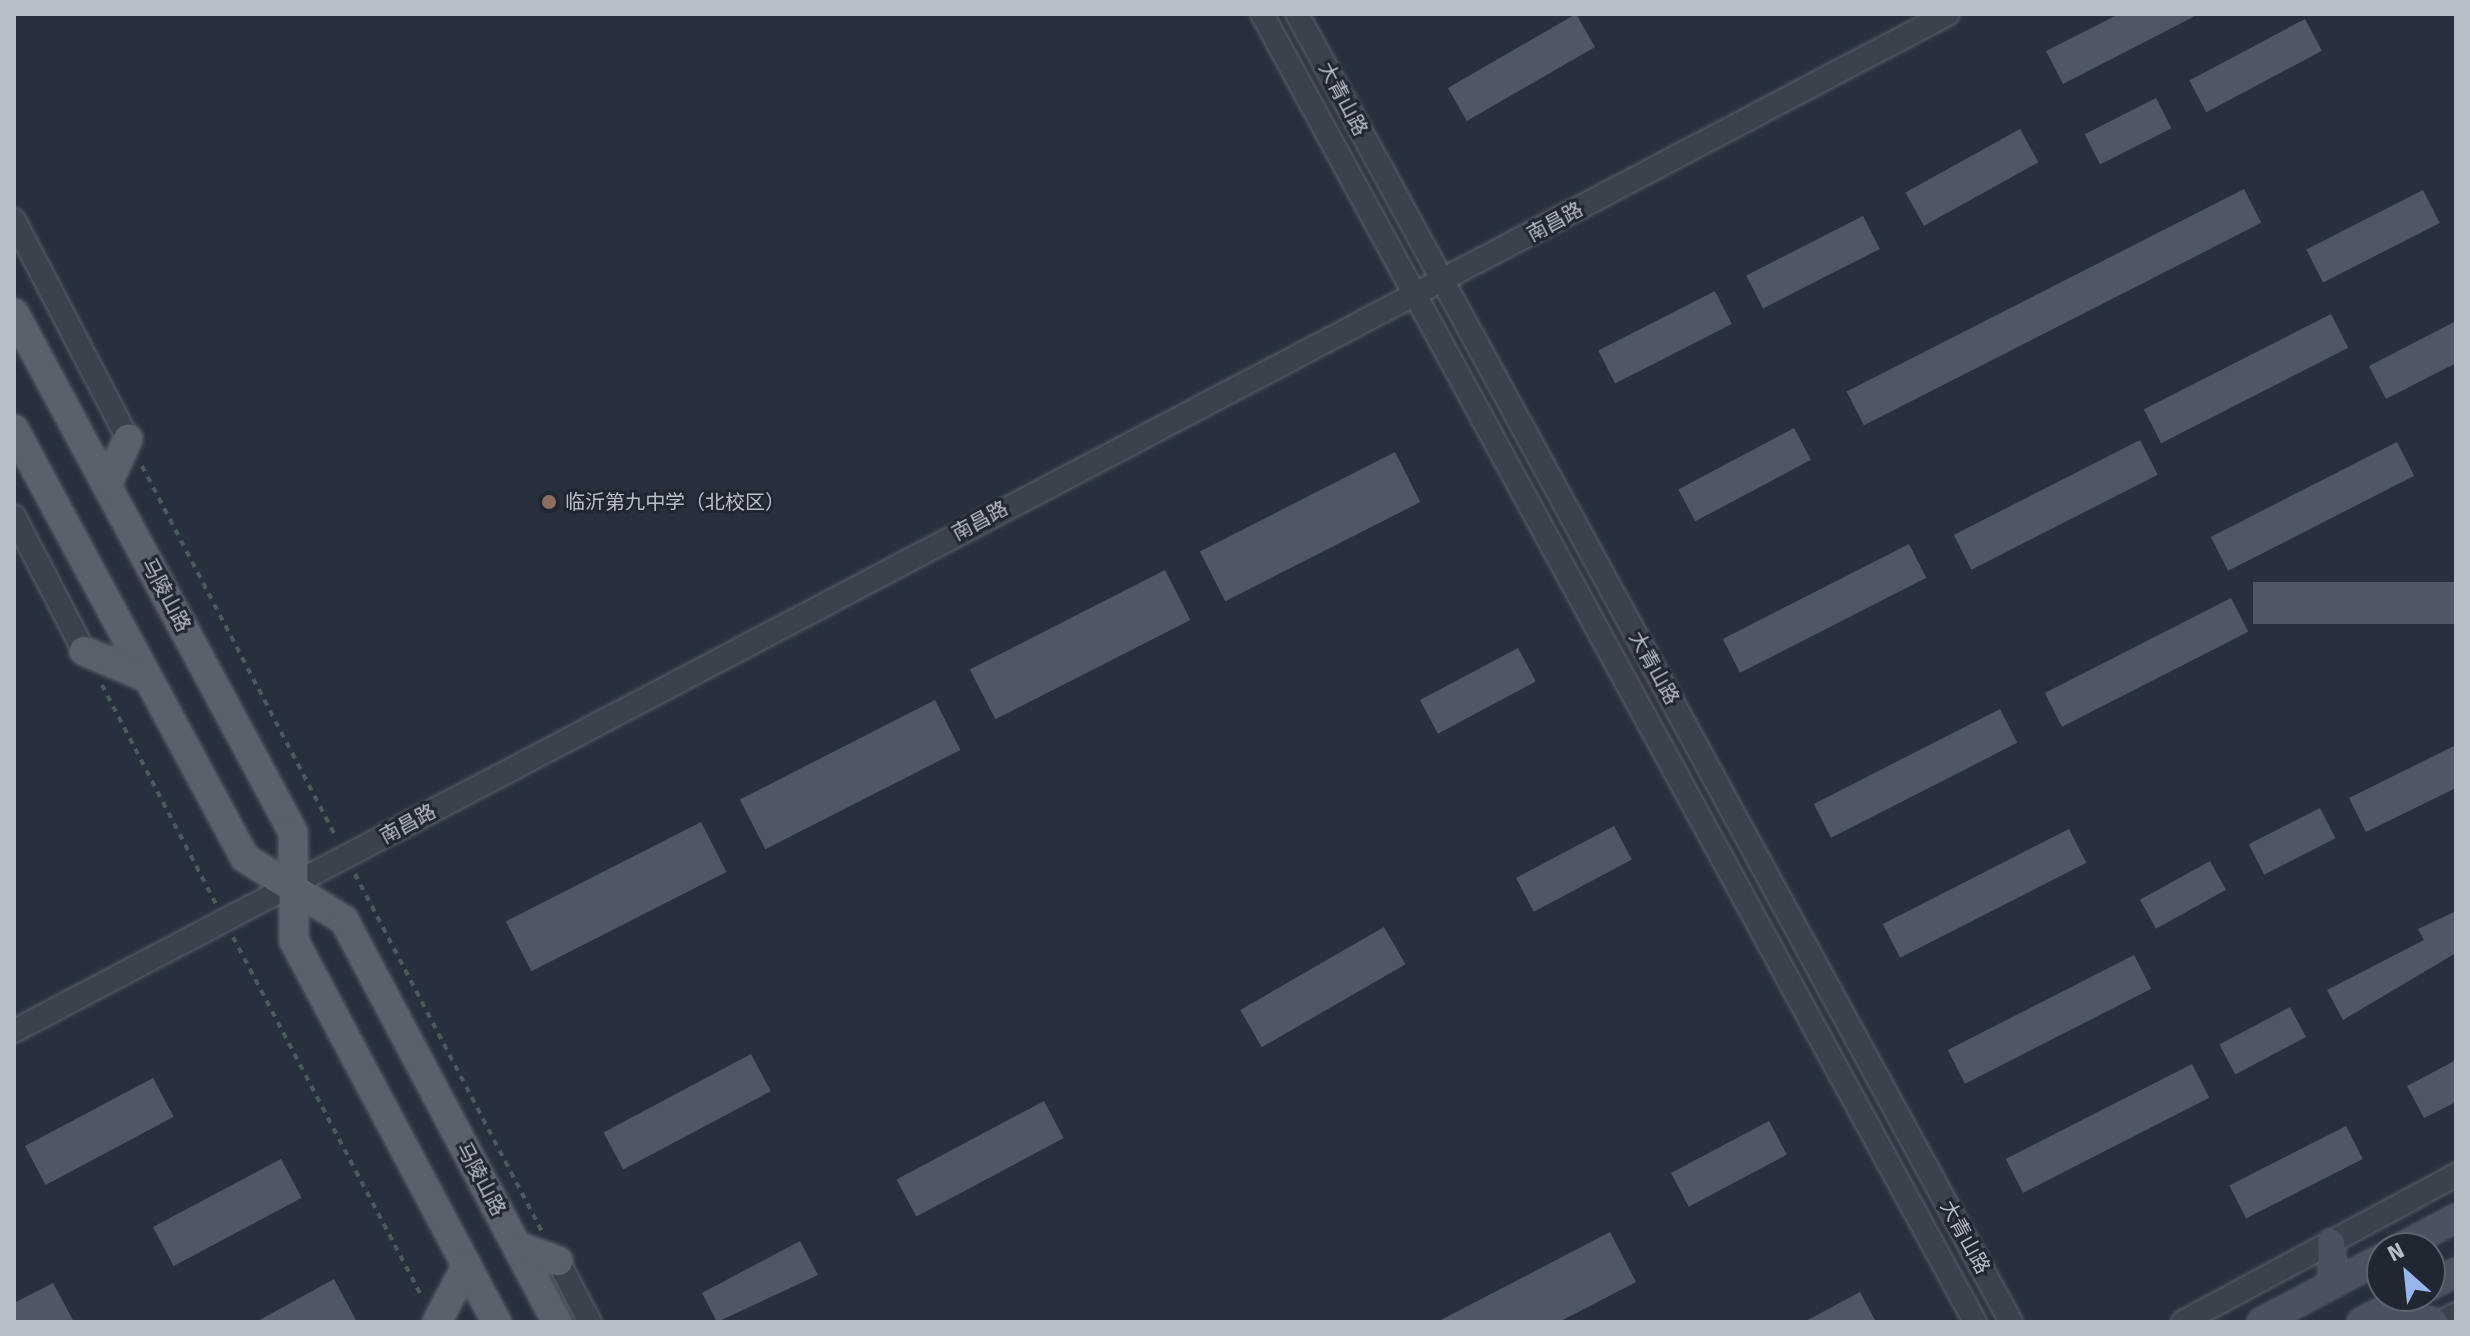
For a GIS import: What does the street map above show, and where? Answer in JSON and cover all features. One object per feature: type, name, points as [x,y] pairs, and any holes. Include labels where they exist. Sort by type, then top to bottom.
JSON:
[{"type":"main road","name":"马陵山路","points":[[14,313],[293,832],[294,941],[497,1322]]},
{"type":"main road","name":"马陵山路","points":[[14,429],[245,858],[294,884],[344,920],[557,1322]]},
{"type":"main road","points":[[107,485],[128,439]]},
{"type":"main road","points":[[84,651],[148,678]]},
{"type":"main road","points":[[2430,1232],[2456,1218]]},
{"type":"main road","points":[[2331,1243],[2333,1284]]},
{"type":"main road","points":[[517,1246],[558,1261]]},
{"type":"main road","points":[[432,1315],[467,1265]]},
{"type":"main road","points":[[2261,1322],[2366,1266]]},
{"type":"main road","points":[[2373,1316],[2434,1322]]},
{"type":"street","name":"大青山路","points":[[1262,14],[1975,1322]]},
{"type":"street","name":"大青山路","points":[[1297,14],[2011,1322]]},
{"type":"street","name":"南昌路","points":[[14,1031],[1413,292],[1442,281],[1948,14]]},
{"type":"street","points":[[14,220],[128,439]]},
{"type":"street","points":[[14,516],[84,651]]},
{"type":"street","points":[[2183,1322],[2456,1175]]},
{"type":"street","points":[[558,1261],[590,1322]]},
{"type":"street","points":[[2441,1322],[2456,1314]]},
{"type":"path","points":[[84,651],[432,1315]]},
{"type":"building","points":[[1576,14],[1595,47],[1467,121],[1448,88]]},
{"type":"building","points":[[2119,14],[2199,14],[2063,84],[2046,51]]},
{"type":"building","points":[[2305,19],[2322,51],[2206,112],[2189,81]]},
{"type":"building","points":[[2156,98],[2171,128],[2100,165],[2085,134]]},
{"type":"building","points":[[2020,129],[2038,162],[1924,226],[1905,193]]},
{"type":"building","points":[[2244,189],[2261,223],[1864,425],[1847,391]]},
{"type":"building","points":[[2423,190],[2440,223],[2323,282],[2306,249]]},
{"type":"building","points":[[1863,216],[1880,249],[1763,308],[1746,275]]},
{"type":"building","points":[[1715,291],[1732,324],[1615,383],[1598,350]]},
{"type":"building","points":[[2331,314],[2348,348],[2161,443],[2144,409]]},
{"type":"building","points":[[2456,321],[2456,363],[2386,399],[2369,366]]},
{"type":"building","points":[[1794,428],[1811,460],[1695,521],[1678,490]]},
{"type":"building","points":[[2140,440],[2158,475],[1971,570],[1954,535]]},
{"type":"building","points":[[2397,442],[2414,476],[2228,571],[2211,537]]},
{"type":"building","points":[[1395,452],[1420,502],[1225,601],[1200,551]]},
{"type":"building","points":[[1909,544],[1926,578],[1740,673],[1723,639]]},
{"type":"building","points":[[1165,570],[1190,620],[995,719],[970,669]]},
{"type":"building","points":[[2253,582],[2456,582],[2456,624],[2253,624]]},
{"type":"building","points":[[2231,598],[2248,632],[2062,727],[2045,693]]},
{"type":"building","points":[[1518,648],[1536,682],[1438,734],[1420,700]]},
{"type":"building","points":[[935,700],[960,750],[765,849],[740,799]]},
{"type":"building","points":[[2000,709],[2017,743],[1831,838],[1814,804]]},
{"type":"building","points":[[2456,745],[2456,788],[2366,832],[2349,798]]},
{"type":"building","points":[[2320,808],[2335,838],[2264,875],[2249,844]]},
{"type":"building","points":[[701,822],[726,872],[531,971],[506,921]]},
{"type":"building","points":[[1614,826],[1632,860],[1534,912],[1516,878]]},
{"type":"building","points":[[2069,829],[2086,863],[1900,958],[1883,924]]},
{"type":"building","points":[[2210,861],[2226,890],[2156,929],[2140,900]]},
{"type":"building","points":[[2456,911],[2456,953],[2343,1020],[2327,990],[2424,940],[2418,929]]},
{"type":"building","points":[[1384,927],[1406,964],[1262,1047],[1240,1010]]},
{"type":"building","points":[[2134,955],[2151,989],[1965,1084],[1948,1050]]},
{"type":"building","points":[[2290,1007],[2306,1037],[2235,1075],[2219,1045]]},
{"type":"building","points":[[751,1054],[771,1091],[623,1169],[604,1132]]},
{"type":"building","points":[[2456,1060],[2456,1102],[2424,1118],[2407,1086]]},
{"type":"building","points":[[2192,1064],[2209,1098],[2023,1193],[2006,1159]]},
{"type":"building","points":[[153,1078],[174,1117],[46,1185],[25,1146]]},
{"type":"building","points":[[1044,1101],[1064,1138],[916,1216],[897,1179]]},
{"type":"building","points":[[1769,1121],[1787,1155],[1689,1207],[1671,1173]]},
{"type":"building","points":[[2346,1126],[2363,1159],[2246,1218],[2229,1185]]},
{"type":"building","points":[[281,1159],[302,1198],[174,1266],[153,1227]]},
{"type":"building","points":[[1610,1232],[1636,1282],[1559,1322],[1437,1322]]},
{"type":"building","points":[[800,1241],[818,1275],[717,1322],[702,1293]]},
{"type":"building","points":[[334,1279],[357,1322],[256,1322]]},
{"type":"building","points":[[53,1283],[74,1322],[14,1322],[14,1303]]},
{"type":"building","points":[[1860,1292],[1876,1322],[1804,1322]]},
{"type":"place","name":"临沂第九中学（北校区）","points":[[549,502]]}]
